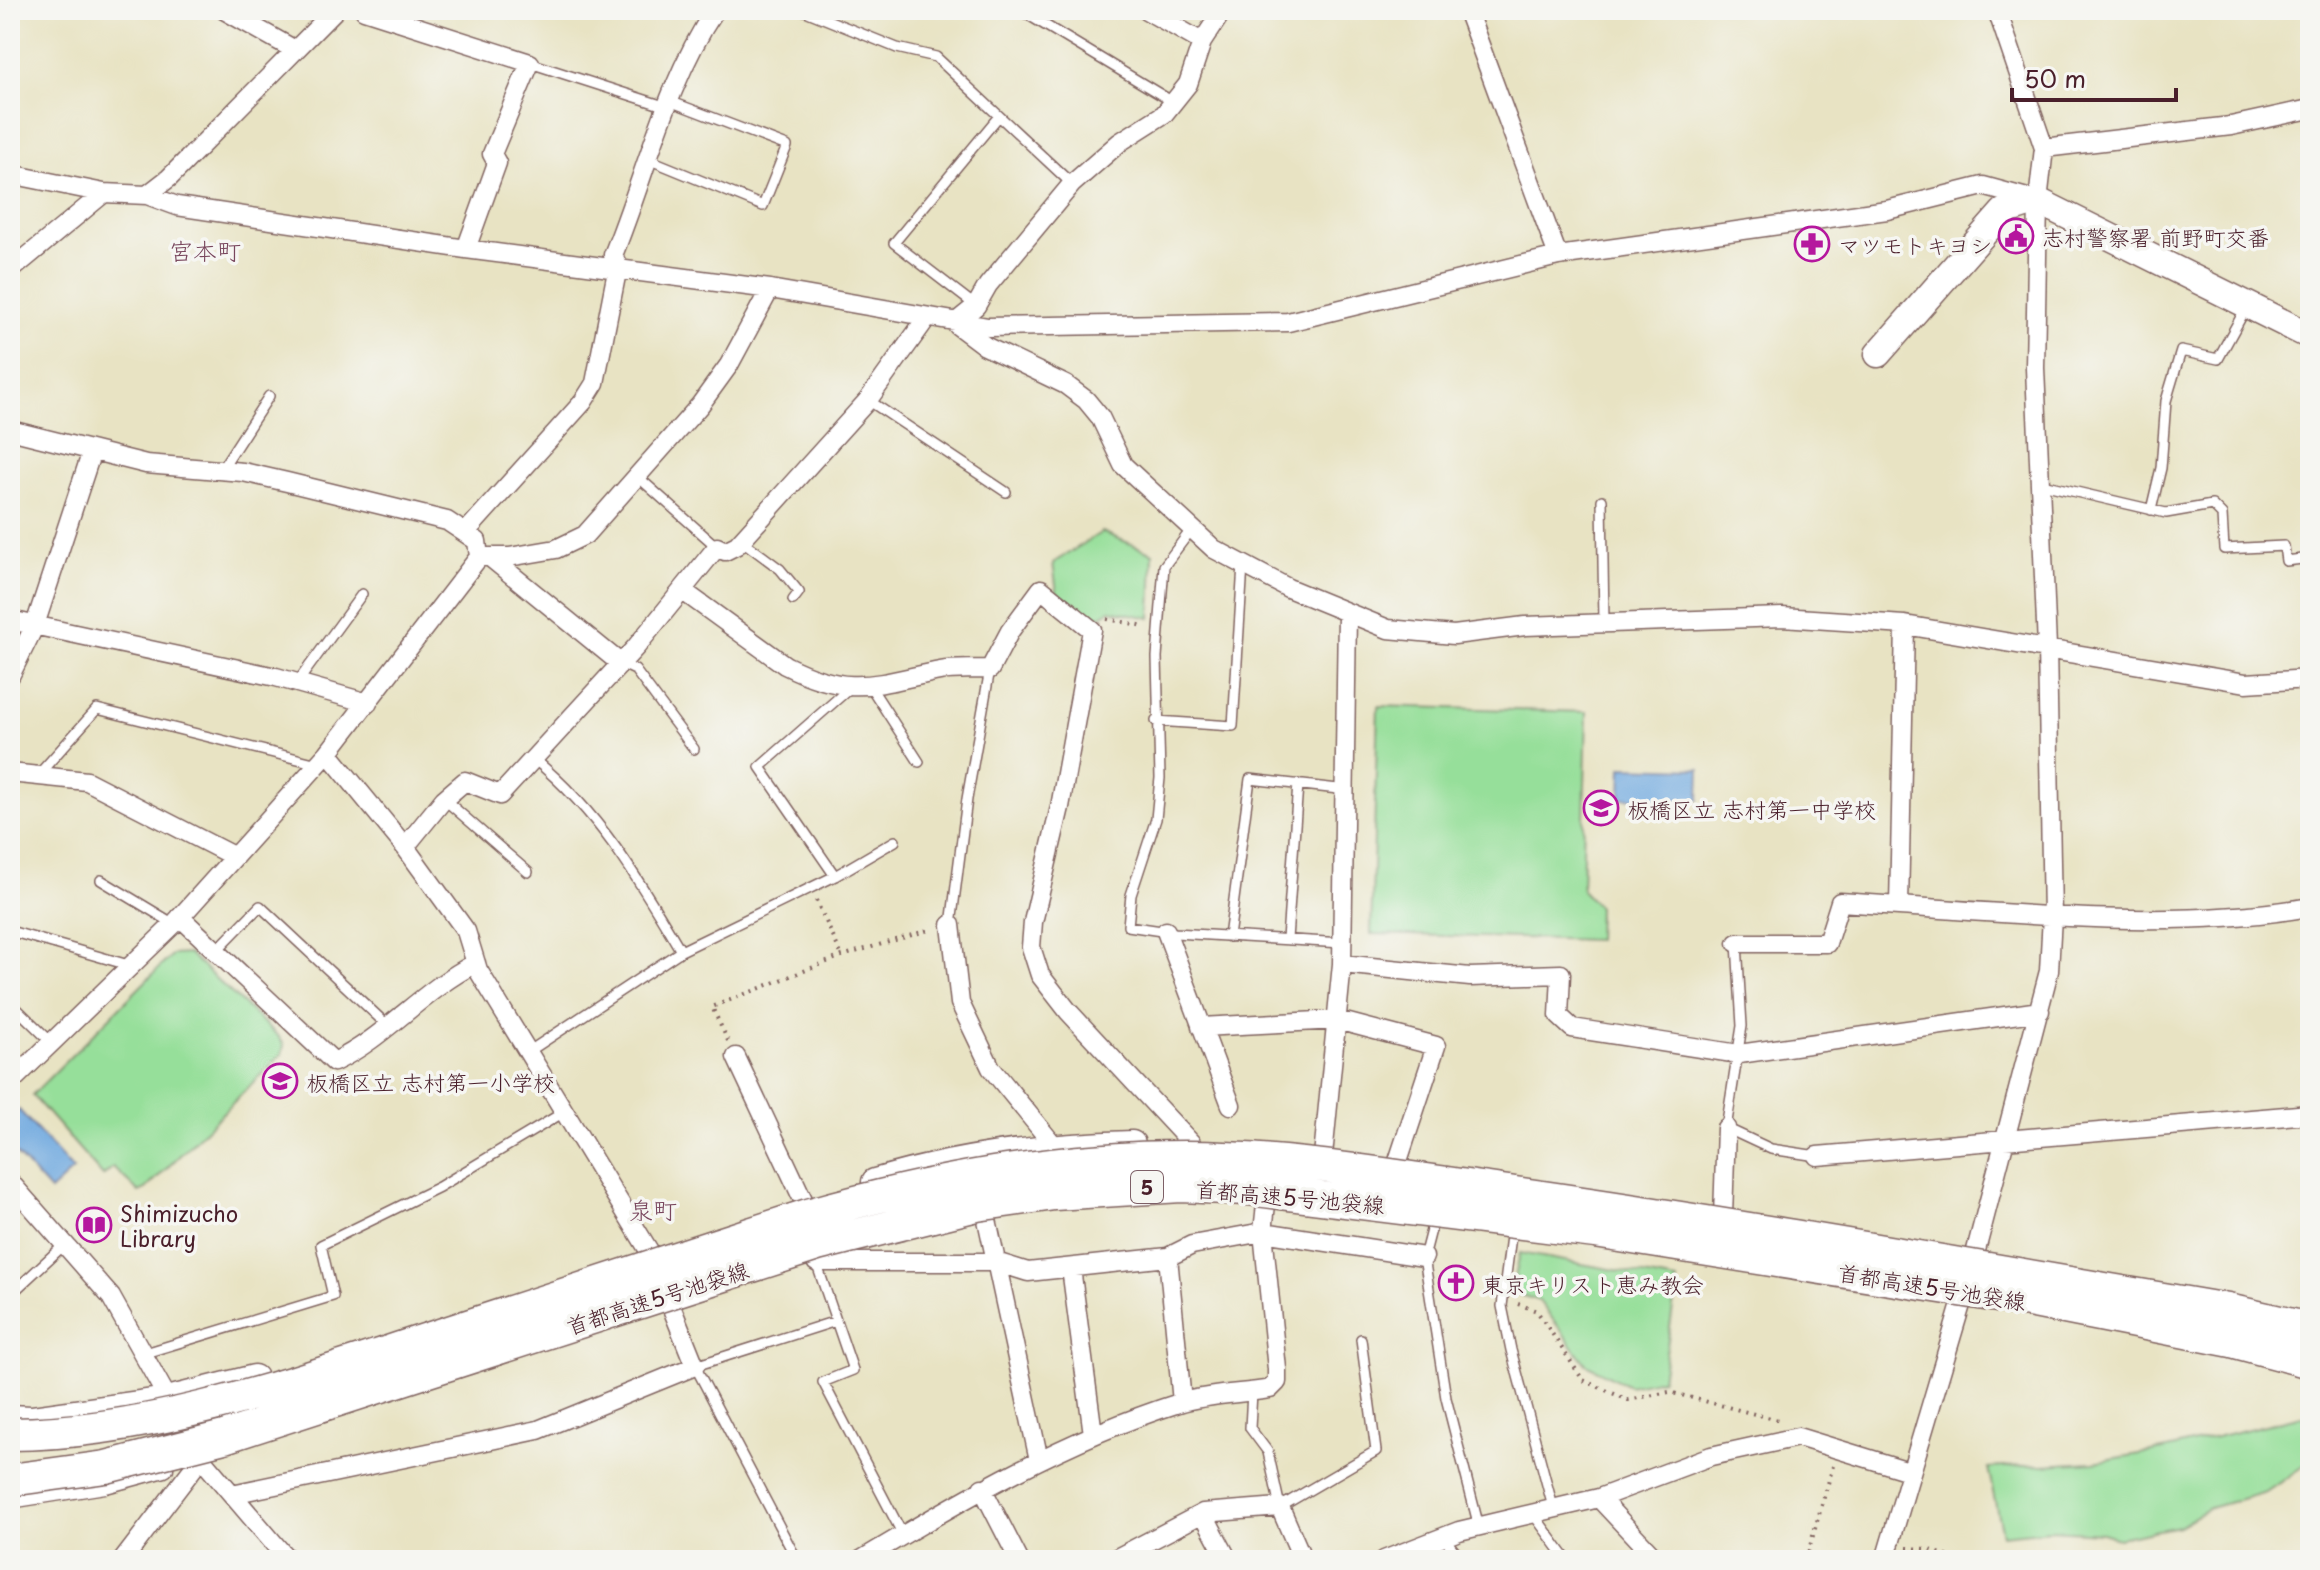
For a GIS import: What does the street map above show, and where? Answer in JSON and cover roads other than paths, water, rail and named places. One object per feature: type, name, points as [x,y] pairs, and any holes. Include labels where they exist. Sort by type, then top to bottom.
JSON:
[{"type":"highway","name":"首都高速5号池袋線","points":[[10,1434],[62,1433],[131,1424],[245,1396],[808,1215],[898,1190],[972,1175],[1121,1159],[1186,1157],[1320,1166],[1645,1211],[2228,1310],[2310,1329]]},
{"type":"highway","name":"首都高速5号池袋線","points":[[10,1480],[106,1467],[224,1437],[817,1245],[905,1221],[977,1205],[1119,1188],[1181,1186],[1263,1190],[1595,1232],[2029,1301],[2232,1341],[2310,1362]]},
{"type":"street","points":[[224,10],[295,50]]},
{"type":"street","points":[[147,195],[169,178],[335,10]]},
{"type":"street","points":[[364,10],[530,63],[492,154],[497,163],[466,249]]},
{"type":"street","points":[[465,533],[583,402],[595,383],[618,266],[613,255],[669,104],[702,30],[715,10]]},
{"type":"street","points":[[1146,10],[1202,42]]},
{"type":"street","points":[[955,323],[976,306],[988,285],[1072,184],[1120,142],[1164,114],[1188,84],[1202,42],[1223,10]]},
{"type":"street","points":[[1467,10],[1558,256]]},
{"type":"street","points":[[1886,1553],[1962,1301],[2049,971],[2052,916],[2047,647],[2035,368],[2038,201],[2044,148],[1997,10]]},
{"type":"street","points":[[2044,148],[2231,126],[2310,109]]},
{"type":"street","points":[[10,174],[104,193],[147,195],[177,206],[466,249],[618,266],[899,310],[926,319],[1004,327],[1288,322],[1558,256],[1887,210],[1983,186],[2038,201],[2310,336]]},
{"type":"street","points":[[10,271],[104,193]]},
{"type":"street","points":[[1878,354],[2003,212],[2038,201]]},
{"type":"street","points":[[10,1083],[177,920],[323,758],[485,558],[556,549],[585,535],[700,405],[729,365],[770,289]]},
{"type":"street","points":[[405,847],[444,799],[465,781],[500,795],[683,591],[717,547],[725,551],[741,540],[868,400],[926,319]]},
{"type":"street","points":[[955,323],[985,346],[1066,385],[1086,400],[1100,417],[1123,465],[1191,530],[1243,565],[1347,614],[1388,629],[1454,635],[1604,622],[1782,617],[1905,625],[2246,683],[2310,679]]},
{"type":"street","points":[[10,430],[146,464],[220,471],[287,482],[447,521],[477,541],[485,558],[620,663]]},
{"type":"street","points":[[10,676],[35,625],[92,451]]},
{"type":"street","points":[[683,591],[785,665],[802,674],[851,687],[870,686],[944,670],[990,669],[1010,631],[1041,589],[1092,630],[1060,807],[1033,922],[1031,947],[1040,975],[1068,1011],[1191,1143]]},
{"type":"street","points":[[1323,1156],[1343,943],[1347,614]]},
{"type":"street","points":[[10,620],[297,683],[368,703]]},
{"type":"street","points":[[1899,906],[1905,625]]},
{"type":"street","points":[[232,1494],[538,1430],[695,1366],[671,1306],[665,1277],[476,963],[466,931],[405,847],[323,758]]},
{"type":"street","points":[[10,774],[87,781],[233,856]]},
{"type":"street","points":[[1737,943],[1827,943],[1840,902],[2052,916],[2254,917],[2310,907]]},
{"type":"street","points":[[177,920],[216,951],[334,1062],[355,1052],[418,998],[476,963]]},
{"type":"street","points":[[951,925],[960,1003],[991,1068],[1056,1148]]},
{"type":"street","points":[[1166,931],[1231,1105]]},
{"type":"street","points":[[1342,964],[1470,977],[1561,974],[1559,1016],[1572,1028],[1739,1054],[2040,1011]]},
{"type":"street","points":[[1201,1027],[1337,1020],[1436,1046],[1396,1167]]},
{"type":"street","points":[[736,1057],[805,1204]]},
{"type":"street","points":[[1817,1156],[2310,1114]]},
{"type":"street","points":[[1723,1216],[1726,1128]]},
{"type":"street","points":[[10,1418],[31,1419],[167,1400],[281,1370],[649,1251],[960,1160],[1056,1148],[1191,1143],[1323,1156],[1975,1254],[2310,1322]]},
{"type":"street","points":[[10,1182],[111,1297],[201,1458],[288,1560]]},
{"type":"street","points":[[10,1499],[105,1484],[201,1458],[897,1236],[986,1215],[1099,1200],[1192,1199],[1382,1213],[1511,1236],[1962,1301],[2186,1338],[2310,1369]]},
{"type":"street","points":[[861,1560],[982,1488],[1093,1434],[1182,1402],[1270,1389],[1277,1382],[1263,1232],[1266,1204]]},
{"type":"street","points":[[986,1215],[1039,1460]]},
{"type":"street","points":[[816,1262],[996,1262],[1028,1272],[1168,1257],[1192,1245],[1263,1232],[1424,1257]]},
{"type":"street","points":[[1168,1257],[1182,1402]]},
{"type":"street","points":[[1071,1268],[1093,1434]]},
{"type":"street","points":[[1384,1560],[1443,1537],[1599,1498],[1711,1456],[1798,1437],[1909,1471]]},
{"type":"street","points":[[123,1560],[201,1458]]},
{"type":"street","points":[[982,1488],[1019,1560]]},
{"type":"street","points":[[1599,1498],[1657,1560]]},
{"type":"street","points":[[1113,1560],[1203,1513],[1280,1507],[1303,1560]]},
{"type":"street","points":[[1203,1513],[1228,1560]]},
{"type":"lane","points":[[803,10],[897,48],[936,57],[1072,184]]},
{"type":"lane","points":[[1020,10],[1173,102]]},
{"type":"lane","points":[[530,63],[669,104],[787,146],[763,206],[648,159]]},
{"type":"lane","points":[[976,306],[894,243],[999,116]]},
{"type":"lane","points":[[2151,510],[2161,468],[2166,401],[2181,351],[2218,359],[2248,305]]},
{"type":"lane","points":[[220,471],[269,396]]},
{"type":"lane","points":[[868,400],[1006,492]]},
{"type":"lane","points":[[637,476],[717,547]]},
{"type":"lane","points":[[2042,484],[2166,513],[2212,505],[2222,515],[2224,549],[2284,546],[2286,561],[2310,558]]},
{"type":"lane","points":[[1602,500],[1604,622]]},
{"type":"lane","points":[[1191,530],[1164,566],[1156,721],[1160,778],[1156,819],[1131,895],[1128,926],[1229,937],[1343,943]]},
{"type":"lane","points":[[741,540],[780,569],[799,592],[793,600]]},
{"type":"lane","points":[[1156,721],[1233,726],[1243,565]]},
{"type":"lane","points":[[297,683],[362,594]]},
{"type":"lane","points":[[620,663],[635,670],[694,749]]},
{"type":"lane","points":[[951,925],[967,799],[990,669]]},
{"type":"lane","points":[[870,686],[919,762]]},
{"type":"lane","points":[[835,876],[760,767],[851,687]]},
{"type":"lane","points":[[37,776],[97,709],[323,758]]},
{"type":"lane","points":[[534,759],[595,818],[628,861],[681,951]]},
{"type":"lane","points":[[1229,937],[1250,779],[1347,790]]},
{"type":"lane","points":[[1287,939],[1298,784]]},
{"type":"lane","points":[[444,799],[528,872]]},
{"type":"lane","points":[[528,1052],[681,951],[835,876],[895,841]]},
{"type":"lane","points":[[101,880],[177,920]]},
{"type":"lane","points":[[216,951],[260,906],[387,1025]]},
{"type":"lane","points":[[10,931],[132,966]]},
{"type":"lane","points":[[1737,943],[1742,1026],[1726,1128],[1771,1149],[1817,1156]]},
{"type":"lane","points":[[10,1002],[52,1043]]},
{"type":"lane","points":[[142,1354],[333,1296],[321,1245],[439,1187],[564,1112]]},
{"type":"lane","points":[[1433,1222],[1424,1257],[1446,1398],[1479,1527]]},
{"type":"lane","points":[[1511,1236],[1503,1299],[1511,1350],[1554,1511]]},
{"type":"lane","points":[[10,1295],[65,1244]]},
{"type":"lane","points":[[816,1262],[853,1370],[823,1382],[903,1535]]},
{"type":"lane","points":[[797,1560],[695,1366],[836,1321]]},
{"type":"lane","points":[[1252,1392],[1250,1428],[1268,1452],[1280,1507],[1376,1451],[1361,1339]]},
{"type":"lane","points":[[1534,1515],[1567,1560]]},
{"type":"lane","points":[[1443,1537],[1462,1560]]},
{"type":"water","points":[[1622,767],[1700,769],[1699,800],[1621,798]]},
{"type":"water","points":[[19,1110],[73,1170],[50,1191],[10,1147],[10,1118]]},
{"type":"place","name":"志村警察署 前野町交番","points":[[2016,236]]},
{"type":"place","name":"マツモトキヨシ","points":[[1812,244]]},
{"type":"place","name":"板橋区立 志村第一中学校","points":[[1601,808]]},
{"type":"place","name":"板橋区立 志村第一小学校","points":[[280,1081]]},
{"type":"place","name":"Shimizucho Library","points":[[94,1225]]},
{"type":"place","name":"東京キリスト恵み教会","points":[[1456,1283]]},
{"type":"district","name":"宮本町","points":[[205,250]]},
{"type":"district","name":"泉町","points":[[653,1209]]}]
